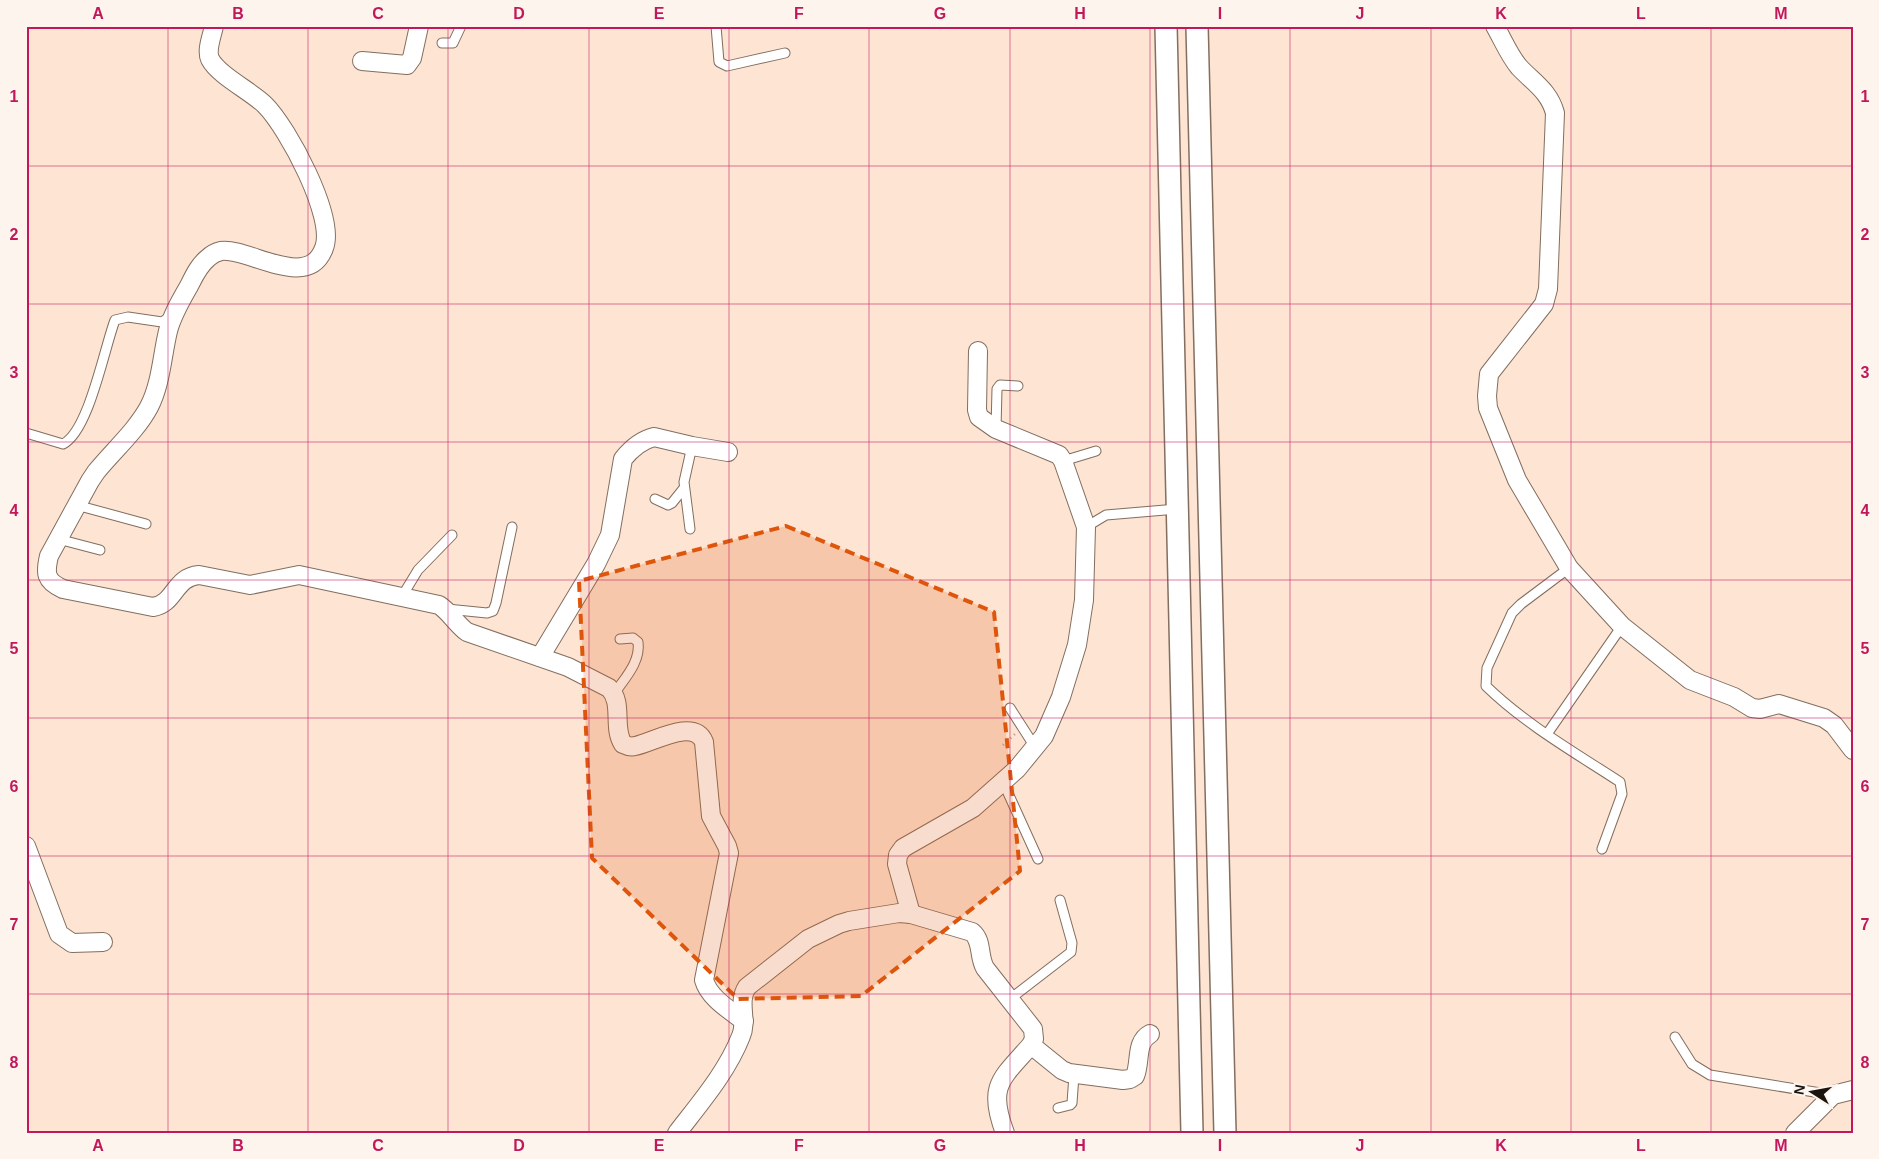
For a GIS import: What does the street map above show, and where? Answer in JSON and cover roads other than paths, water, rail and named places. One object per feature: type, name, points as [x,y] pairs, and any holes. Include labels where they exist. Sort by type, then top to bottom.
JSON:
[{"type":"street","points":[[214,26],[209,46],[209,58],[216,67],[264,104],[279,120],[291,140],[323,211],[327,230],[324,248],[316,261],[302,266],[283,267],[230,251],[220,251],[208,257],[198,267],[169,329],[155,391],[149,407],[141,420],[96,472],[76,505],[49,556],[46,566],[47,577],[53,584],[62,588],[153,607],[160,606],[166,602],[183,580],[190,575],[250,585],[300,575],[439,605],[445,609],[460,627],[468,632],[568,667],[608,688],[614,694],[617,701],[618,733],[623,744],[635,746],[675,732],[698,734],[704,742],[711,816],[729,853],[704,980],[706,988],[712,995],[744,1021]]},
{"type":"street","points":[[362,61],[407,65],[412,58],[419,26]]},
{"type":"street","points":[[1166,26],[1192,1133]]},
{"type":"street","points":[[1196,26],[1225,1133]]},
{"type":"street","points":[[1495,26],[1510,55],[1551,100],[1555,113],[1548,289],[1544,304],[1489,374],[1486,396],[1488,408],[1517,480],[1568,568],[1622,626],[1690,680],[1734,697],[1752,708],[1760,709],[1779,704],[1824,718],[1834,725],[1853,750]]},
{"type":"street","points":[[911,914],[897,864],[898,855],[903,848],[973,808],[1017,769],[1044,736],[1061,697],[1076,646],[1084,600],[1086,527],[1063,461],[1059,456],[996,429],[979,417],[976,410],[978,351]]},
{"type":"street","points":[[540,657],[596,564],[610,535],[623,459],[630,450],[648,438],[654,437],[728,452]]},
{"type":"street","points":[[26,846],[59,934],[72,943],[103,942]]},
{"type":"street","points":[[677,1133],[718,1079],[740,1038],[744,1021],[742,1000],[743,993],[747,988],[808,939],[849,921],[899,913],[911,914],[972,932],[977,936],[981,962],[1033,1029],[1034,1039],[1031,1045],[1001,1079],[998,1087],[996,1103],[1005,1133]]},
{"type":"street","points":[[1031,1045],[1062,1070],[1074,1075],[1130,1079],[1135,1076],[1144,1037],[1150,1034]]},
{"type":"street","points":[[1795,1133],[1833,1095],[1853,1090]]},
{"type":"lane","points":[[442,42],[454,43],[461,26]]},
{"type":"lane","points":[[716,26],[719,62],[727,66],[785,53]]},
{"type":"lane","points":[[26,433],[63,444],[68,442],[74,435],[89,403],[116,320],[128,317],[162,322],[174,315]]},
{"type":"lane","points":[[996,429],[997,389],[1000,386],[1018,386]]},
{"type":"lane","points":[[690,529],[684,488],[692,446]]},
{"type":"lane","points":[[1063,461],[1096,450]]},
{"type":"lane","points":[[655,500],[668,505],[672,503],[684,488]]},
{"type":"lane","points":[[76,505],[146,524]]},
{"type":"lane","points":[[1086,527],[1106,515],[1177,509]]},
{"type":"lane","points":[[445,609],[487,613],[492,611],[496,603],[512,527]]},
{"type":"lane","points":[[401,598],[418,570],[452,535]]},
{"type":"lane","points":[[58,539],[100,550]]},
{"type":"lane","points":[[1568,568],[1512,613],[1487,668],[1486,686],[1504,703],[1547,734],[1620,782],[1622,794],[1602,849]]},
{"type":"lane","points":[[1547,734],[1622,626]]},
{"type":"lane","points":[[614,694],[632,668],[639,648],[638,642],[634,638],[620,639]]},
{"type":"lane","points":[[1010,708],[1035,747]]},
{"type":"lane","points":[[1003,782],[1038,859]]},
{"type":"lane","points":[[1010,1000],[1071,952],[1072,943],[1060,900]]},
{"type":"lane","points":[[1675,1037],[1692,1064],[1710,1075],[1833,1095]]},
{"type":"lane","points":[[1058,1108],[1072,1103],[1074,1075]]}]
